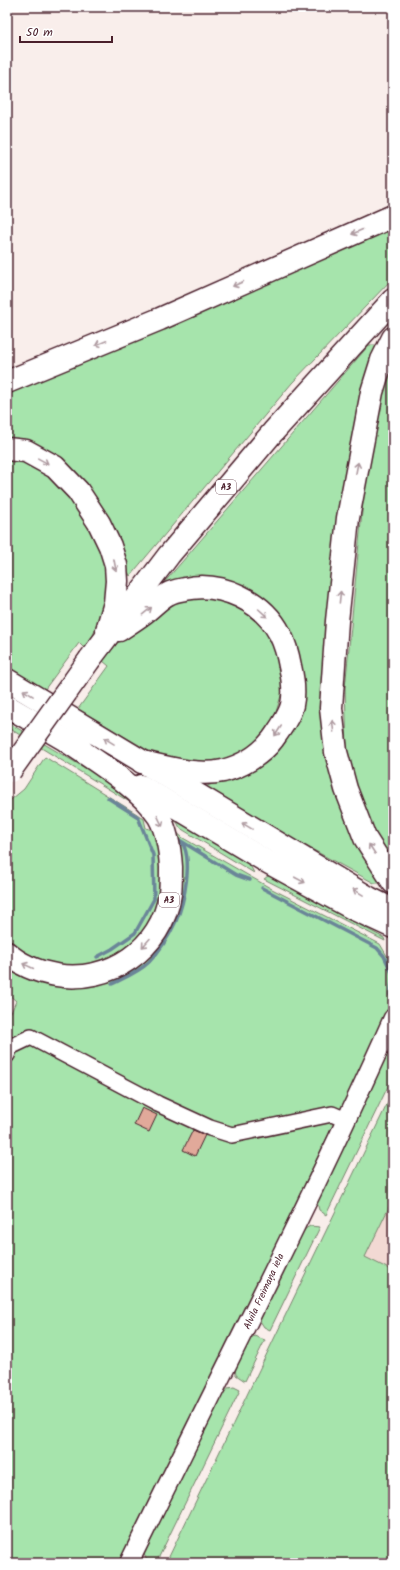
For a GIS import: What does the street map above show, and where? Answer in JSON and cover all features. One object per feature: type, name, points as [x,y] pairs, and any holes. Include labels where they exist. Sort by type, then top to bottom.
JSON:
[{"type":"main road","points":[[7,382],[160,319],[393,216]]},
{"type":"main road","name":"A3","points":[[8,773],[90,659],[169,555],[273,432],[393,300]]},
{"type":"main road","points":[[393,338],[382,360],[372,392],[348,518],[337,621],[331,708],[336,752],[346,789],[365,838],[393,882]]},
{"type":"main road","points":[[7,450],[26,451],[55,467],[78,491],[99,523],[110,546],[116,565],[117,581],[115,603],[104,641]]},
{"type":"main road","points":[[104,641],[167,594],[186,588],[205,586],[230,591],[248,601],[266,615],[280,633],[289,658],[294,683],[292,705],[277,734],[256,756],[233,768],[222,771],[202,773],[142,762]]},
{"type":"main road","points":[[7,680],[369,898],[393,910]]},
{"type":"main road","name":"A3","points":[[7,706],[266,861],[354,909]]},
{"type":"main road","name":"A3","points":[[7,953],[20,962],[37,970],[51,974],[76,977],[94,975],[126,962],[138,952],[159,927],[166,910],[170,896],[170,858],[166,836],[160,819],[149,804],[135,790],[68,742]]},
{"type":"main road","points":[[354,909],[393,927]]},
{"type":"street","points":[[354,909],[382,928],[393,938]]},
{"type":"street","name":"Alvila Freimaņa iela","points":[[130,1562],[356,1101],[393,1018]]},
{"type":"street","points":[[7,1055],[10,1047],[31,1037],[158,1104],[210,1128],[232,1135],[332,1114],[346,1120]]},
{"type":"shaded area","points":[[393,1172],[393,1271],[354,1252]]},
{"type":"green space","points":[[393,226],[393,278],[292,383],[130,576],[110,525],[7,440],[7,391]]},
{"type":"green space","points":[[369,345],[376,345],[363,388],[325,720],[337,795],[364,854],[380,879],[380,883],[374,883],[229,804],[204,787],[228,779],[303,688],[272,607],[235,582],[194,576],[162,585]]},
{"type":"green space","points":[[393,348],[393,868],[378,844],[351,773],[347,749],[345,689],[369,439]]},
{"type":"green space","points":[[7,459],[15,459],[39,468],[74,500],[96,538],[109,570],[104,609],[93,635],[84,648],[79,643],[45,689],[7,667]]},
{"type":"green space","points":[[217,595],[247,609],[267,627],[280,657],[284,686],[272,725],[243,754],[217,764],[187,764],[154,754],[78,709],[109,666],[103,661],[132,625],[169,600]]},
{"type":"green space","points":[[7,722],[119,788],[146,812],[7,727]]},
{"type":"green space","points":[[45,757],[137,814],[144,819],[146,828],[156,831],[163,841],[163,897],[140,938],[116,957],[83,967],[65,967],[34,960],[7,941],[7,803],[24,789]]},
{"type":"green space","points":[[170,816],[249,863],[254,873],[180,828],[177,822],[172,820]]},
{"type":"green space","points":[[174,830],[183,838],[272,889],[380,944],[393,966],[393,1000],[147,1513],[118,1563],[7,1563],[7,1022],[16,1001],[7,993],[7,962],[61,984],[156,946]]},
{"type":"green space","points":[[268,876],[272,876],[358,922],[360,925],[384,938],[385,941],[264,879]]},
{"type":"green space","points":[[393,1043],[393,1076],[326,1215],[319,1210],[317,1202],[331,1169]]},
{"type":"green space","points":[[393,1092],[393,1199],[365,1257],[393,1271],[393,1563],[166,1563]]},
{"type":"green space","points":[[310,1226],[320,1227],[270,1330],[264,1327],[260,1321],[263,1310],[299,1238],[305,1229]]},
{"type":"green space","points":[[254,1336],[265,1340],[245,1381],[236,1375],[235,1369],[250,1339]]},
{"type":"green space","points":[[234,1387],[240,1390],[156,1563],[148,1563],[144,1554],[223,1394],[228,1388]]},
{"type":"building","points":[[142,1108],[157,1115],[149,1132],[134,1125]]},
{"type":"building","points":[[193,1130],[205,1135],[195,1156],[183,1150]]},
{"type":"waterway","points":[[97,957],[112,949],[135,933],[154,899],[153,855],[138,817],[108,798]]},
{"type":"waterway","points":[[112,984],[145,966],[164,943],[176,921],[185,892],[187,869],[187,858],[181,841],[236,875],[250,880]]},
{"type":"waterway","points":[[262,888],[377,948],[384,956],[393,975],[390,995]]}]
